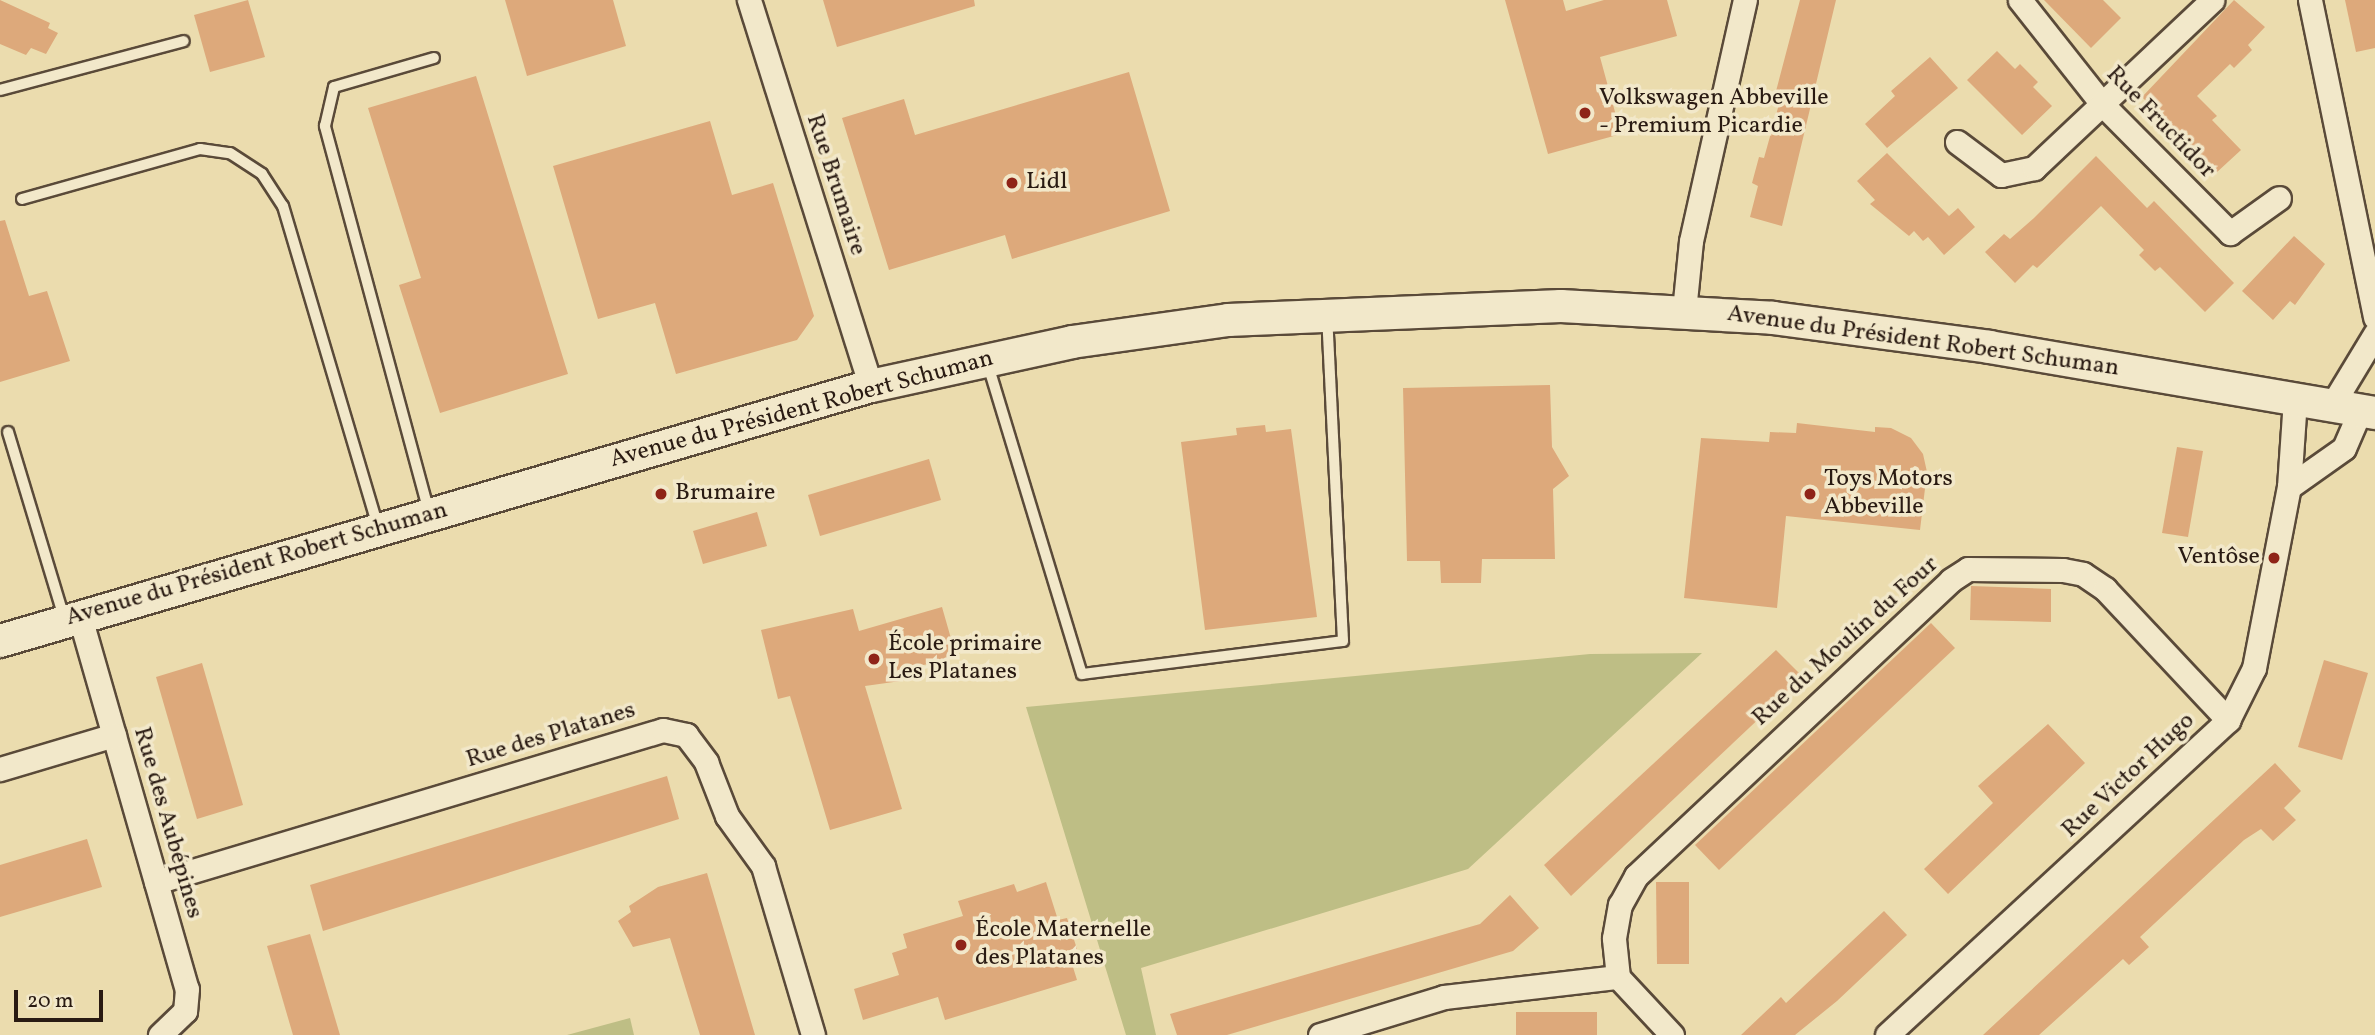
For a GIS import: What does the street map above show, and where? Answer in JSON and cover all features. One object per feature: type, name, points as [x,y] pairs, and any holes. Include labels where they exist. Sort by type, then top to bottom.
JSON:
[{"type":"street","name":"Rue Brumaire","points":[[749,0],[872,386]]},
{"type":"street","points":[[1684,311],[1691,241],[1745,0]]},
{"type":"street","name":"Rue Fructidor","points":[[2020,0],[2102,104],[2230,233],[2279,198]]},
{"type":"street","points":[[1957,142],[2001,175],[2034,168],[2212,0]]},
{"type":"street","points":[[2310,0],[2367,240],[2375,317]]},
{"type":"street","name":"Avenue du Président Robert Schuman","points":[[0,641],[872,386],[986,359],[1173,327],[1326,313],[1561,306],[1684,311],[1934,339],[2356,410]]},
{"type":"street","points":[[2289,487],[2344,448],[2375,334]]},
{"type":"street","name":"Rue Victor Hugo","points":[[1887,1035],[2228,720],[2254,668],[2289,487],[2295,399]]},
{"type":"street","name":"Rue du Moulin du Four","points":[[1618,977],[1614,938],[1620,905],[1644,863],[1951,580],[1968,569],[2063,570],[2083,574],[2105,589],[2228,720]]},
{"type":"street","name":"Rue des Aubépines","points":[[72,619],[114,736],[187,989],[185,1011],[160,1035]]},
{"type":"street","name":"Rue des Platanes","points":[[156,882],[663,730],[675,732],[686,735],[706,762],[727,816],[763,866],[813,1035]]},
{"type":"street","points":[[0,769],[114,736]]},
{"type":"street","points":[[1320,1035],[1444,997],[1618,977],[1672,1035]]},
{"type":"lane","points":[[0,90],[184,41]]},
{"type":"lane","points":[[430,514],[325,126],[334,87],[434,58]]},
{"type":"lane","points":[[22,199],[200,149],[230,153],[262,174],[283,206],[379,529]]},
{"type":"lane","points":[[986,359],[1082,674],[1343,641],[1326,313]]},
{"type":"lane","points":[[8,432],[72,619]]},
{"type":"green space","points":[[1702,653],[1468,869],[1141,968],[1156,1035],[1126,1035],[1026,707],[1590,654]]},
{"type":"green space","points":[[630,1018],[634,1035],[567,1035]]},
{"type":"building","points":[[0,0],[50,23],[48,28],[58,33],[46,54],[31,48],[26,55],[0,44]]},
{"type":"building","points":[[248,0],[265,57],[210,72],[194,15]]},
{"type":"building","points":[[505,0],[613,0],[626,46],[527,76]]},
{"type":"building","points":[[823,0],[974,0],[975,6],[837,47]]},
{"type":"building","points":[[1505,0],[1563,0],[1566,11],[1604,0],[1667,0],[1677,36],[1600,57],[1621,134],[1548,154]]},
{"type":"building","points":[[1800,0],[1836,0],[1782,226],[1750,217],[1758,186],[1752,183],[1759,157],[1764,158],[1781,97],[1775,95]]},
{"type":"building","points":[[2044,0],[2103,0],[2121,18],[2091,48]]},
{"type":"building","points":[[2234,0],[2265,27],[2248,45],[2252,50],[2234,68],[2230,64],[2197,96],[2217,116],[2212,120],[2241,150],[2216,173],[2142,97]]},
{"type":"building","points":[[2345,0],[2375,0],[2375,48],[2356,52]]},
{"type":"building","points":[[1997,51],[2015,69],[2020,64],[2038,82],[2033,87],[2052,106],[2022,135],[1967,80]]},
{"type":"building","points":[[1930,57],[1958,88],[1887,148],[1865,124],[1895,96],[1891,91]]},
{"type":"building","name":"Lidl","points":[[1129,72],[1170,211],[1012,259],[1005,235],[889,270],[842,118],[904,99],[915,135]]},
{"type":"building","points":[[476,76],[568,374],[440,413],[399,285],[421,278],[368,108]]},
{"type":"building","points":[[710,121],[732,195],[773,183],[814,316],[797,340],[676,374],[655,303],[598,319],[553,166]]},
{"type":"building","points":[[1887,153],[1949,216],[1958,208],[1975,227],[1944,255],[1928,237],[1923,241],[1914,231],[1909,236],[1870,204],[1875,200],[1857,181]]},
{"type":"building","points":[[2096,156],[2147,208],[2154,201],[2234,283],[2205,312],[2160,267],[2155,271],[2139,255],[2144,250],[2101,206],[2037,268],[2033,265],[2015,283],[1985,252],[2004,234],[2010,239]]},
{"type":"building","points":[[5,220],[29,296],[47,291],[70,361],[0,382],[0,221]]},
{"type":"building","points":[[2294,236],[2325,264],[2295,305],[2290,301],[2273,320],[2242,291]]},
{"type":"building","points":[[1550,385],[1552,447],[1569,476],[1553,489],[1555,559],[1482,559],[1481,583],[1441,583],[1440,561],[1407,561],[1403,388]]},
{"type":"building","name":"Toys Motors Abbeville","points":[[1797,423],[1875,432],[1875,427],[1891,428],[1911,438],[1923,454],[1927,472],[1920,530],[1786,516],[1777,608],[1684,598],[1701,438],[1769,442],[1770,432],[1796,433]]},
{"type":"building","points":[[1265,425],[1266,432],[1291,429],[1317,617],[1205,630],[1181,442],[1237,435],[1236,428]]},
{"type":"building","points":[[2177,447],[2203,451],[2188,537],[2162,533]]},
{"type":"building","points":[[929,459],[941,500],[820,536],[808,495]]},
{"type":"building","points":[[757,512],[767,546],[703,564],[693,531]]},
{"type":"building","points":[[1971,586],[2051,589],[2051,622],[1970,620]]},
{"type":"building","points":[[942,607],[956,656],[920,666],[922,678],[865,686],[902,809],[830,830],[790,696],[778,699],[761,630],[853,609],[859,631]]},
{"type":"building","points":[[1931,623],[1955,648],[1719,870],[1695,845]]},
{"type":"building","points":[[1776,650],[1803,677],[1571,896],[1544,865]]},
{"type":"building","points":[[2324,660],[2368,673],[2342,760],[2298,747]]},
{"type":"building","points":[[202,663],[243,805],[197,819],[156,677]]},
{"type":"building","points":[[2048,724],[2085,763],[1948,894],[1924,869],[1993,803],[1978,786]]},
{"type":"building","points":[[2275,763],[2301,791],[2284,808],[2296,820],[2273,841],[2261,829],[2244,840],[2140,937],[2149,947],[2129,965],[2123,959],[2039,1035],[1983,1035]]},
{"type":"building","points":[[667,776],[679,819],[323,931],[310,885]]},
{"type":"building","points":[[87,839],[102,887],[0,917],[0,865]]},
{"type":"building","points":[[707,873],[755,1035],[700,1035],[670,938],[633,947],[618,921],[631,912],[629,906],[658,887]]},
{"type":"building","points":[[1046,882],[1058,920],[1067,918],[1077,949],[1068,951],[1077,980],[945,1020],[938,997],[863,1020],[854,989],[899,975],[892,953],[907,948],[903,934],[963,916],[958,901],[1014,884],[1017,892]]},
{"type":"building","points":[[1656,882],[1689,882],[1689,964],[1657,964]]},
{"type":"building","points":[[1510,895],[1539,928],[1513,951],[1227,1035],[1177,1035],[1170,1014],[1480,924]]},
{"type":"building","points":[[1884,911],[1907,935],[1837,1001],[1795,1035],[1741,1035],[1781,997],[1786,1003]]},
{"type":"building","points":[[310,934],[340,1035],[293,1035],[267,946]]},
{"type":"building","points":[[1516,1012],[1597,1012],[1597,1035],[1516,1035]]},
{"type":"place","name":"Volkswagen Abbeville - Premium Picardie","points":[[1585,113]]},
{"type":"place","name":"Lidl","points":[[1012,183]]},
{"type":"place","name":"Brumaire","points":[[661,494]]},
{"type":"place","name":"Toys Motors Abbeville","points":[[1810,494]]},
{"type":"place","name":"Ventôse","points":[[2274,558]]},
{"type":"place","name":"École primaire Les Platanes","points":[[874,659]]},
{"type":"place","name":"École Maternelle des Platanes","points":[[961,945]]}]
